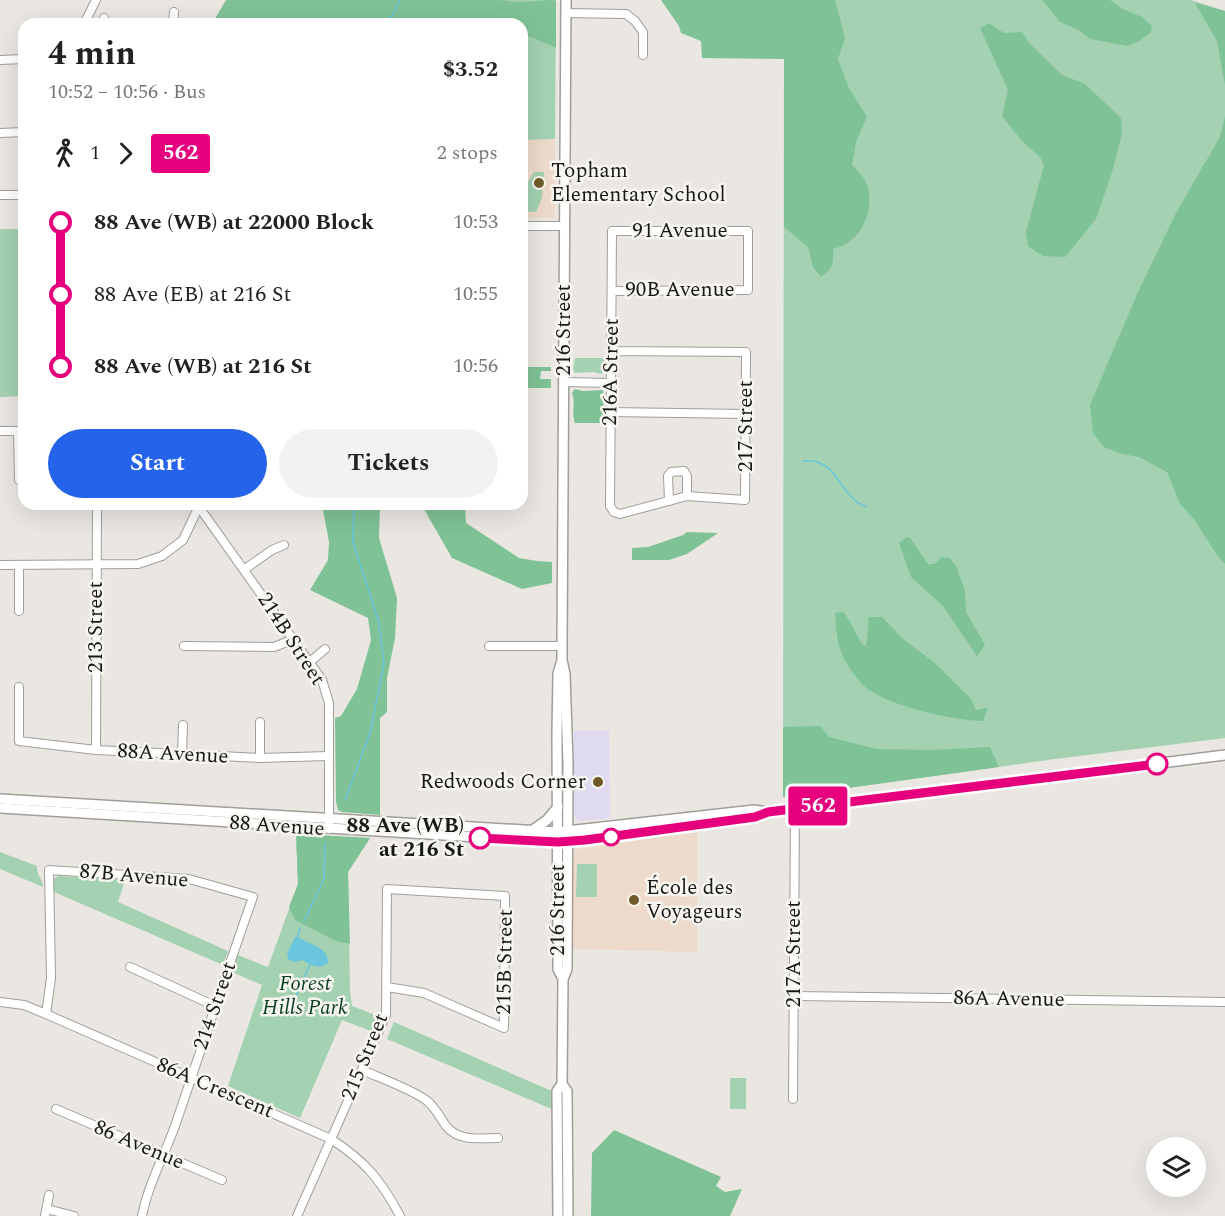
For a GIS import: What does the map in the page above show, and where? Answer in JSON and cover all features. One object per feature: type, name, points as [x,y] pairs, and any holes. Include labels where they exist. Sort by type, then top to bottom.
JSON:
[{"type":"main road","name":"216 Street","points":[[558,1216],[557,1091],[562,1084],[563,978],[558,969],[563,837],[565,674],[562,646],[566,0]]},
{"type":"main road","name":"216 Street","points":[[562,660],[558,674],[558,807],[563,837]]},
{"type":"main road","name":"88 Avenue","points":[[0,808],[329,829],[563,837],[754,810],[768,812],[795,809],[1225,755]]},
{"type":"main road","name":"88 Avenue","points":[[0,799],[533,830],[563,837]]},
{"type":"main road","points":[[533,830],[547,820],[558,807]]},
{"type":"main road","name":"216 Street","points":[[562,1084],[567,1091],[568,1216]]},
{"type":"street","points":[[87,18],[96,0]]},
{"type":"street","points":[[174,12],[174,18]]},
{"type":"street","points":[[566,13],[626,14],[643,32],[643,55]]},
{"type":"street","points":[[0,60],[18,59]]},
{"type":"street","points":[[0,133],[18,132]]},
{"type":"street","points":[[0,195],[18,195]]},
{"type":"street","points":[[528,226],[565,226]]},
{"type":"street","name":"91 Avenue","points":[[612,231],[748,231],[748,290]]},
{"type":"street","name":"216A Street","points":[[612,231],[610,506],[614,512],[620,514],[669,501]]},
{"type":"street","name":"90B Avenue","points":[[612,291],[748,290]]},
{"type":"street","name":"217 Street","points":[[611,351],[746,352],[745,500],[687,496]]},
{"type":"street","points":[[564,382],[610,383]]},
{"type":"street","points":[[610,412],[747,414]]},
{"type":"street","points":[[0,431],[18,431]]},
{"type":"street","points":[[684,471],[687,476],[687,496],[669,501],[668,476],[671,472],[684,471]]},
{"type":"street","name":"213 Street","points":[[96,750],[97,510]]},
{"type":"street","points":[[0,565],[138,564],[162,556],[183,540],[198,510]]},
{"type":"street","name":"214B Street","points":[[203,510],[322,680],[329,703],[329,829]]},
{"type":"street","points":[[245,569],[272,550],[284,545]]},
{"type":"street","points":[[19,565],[19,611]]},
{"type":"street","points":[[184,646],[274,647],[294,639]]},
{"type":"street","points":[[489,646],[562,646]]},
{"type":"street","points":[[310,662],[325,649]]},
{"type":"street","name":"88A Avenue","points":[[19,687],[19,741],[96,750],[260,758],[328,756]]},
{"type":"street","points":[[260,722],[260,758]]},
{"type":"street","points":[[182,754],[183,725]]},
{"type":"street","name":"217A Street","points":[[793,1099],[795,809]]},
{"type":"street","name":"87B Avenue","points":[[46,1014],[51,978],[49,870],[189,879],[253,897]]},
{"type":"street","name":"215B Street","points":[[387,889],[506,896],[504,1028],[424,993],[387,987]]},
{"type":"street","name":"215 Street","points":[[297,1216],[386,1015],[387,889]]},
{"type":"street","name":"214 Street","points":[[142,1216],[217,1007],[253,897]]},
{"type":"street","points":[[130,967],[217,1007]]},
{"type":"street","name":"86A Avenue","points":[[794,996],[1225,1002]]},
{"type":"street","name":"86A Crescent","points":[[0,1002],[24,1005],[46,1014],[331,1139],[353,1154],[374,1174],[383,1185],[400,1216]]},
{"type":"street","points":[[362,1070],[426,1100],[456,1135],[468,1138],[498,1138]]},
{"type":"street","name":"86 Avenue","points":[[56,1109],[222,1180]]},
{"type":"street","points":[[49,1195],[46,1213],[74,1216]]},
{"type":"shaded area","name":"Topham Elementary School","points":[[555,139],[555,218],[528,218],[528,140]]},
{"type":"shaded area","points":[[574,731],[609,731],[610,818],[579,821],[574,815]]},
{"type":"shaded area","name":"École des Voyageurs","points":[[697,832],[697,952],[570,949],[571,850]]},
{"type":"green space","points":[[226,0],[498,0],[520,2],[551,0],[556,1],[556,48],[528,36],[528,18],[216,18]]},
{"type":"green space","points":[[457,0],[556,0],[555,139],[528,140],[528,18],[444,18],[455,8]]},
{"type":"green space","points":[[661,0],[835,0],[845,38],[838,59],[849,88],[867,117],[856,142],[852,165],[867,184],[869,207],[867,217],[858,234],[843,246],[833,249],[832,265],[821,277],[813,267],[808,247],[784,227],[784,59],[702,58],[701,41],[681,33],[679,26]]},
{"type":"green space","points":[[784,0],[1191,0],[1225,11],[1225,738],[783,797]]},
{"type":"green space","points":[[1042,0],[1110,0],[1121,8],[1142,17],[1152,26],[1151,32],[1128,46],[1090,39],[1079,30],[1060,22]]},
{"type":"green space","points":[[1195,3],[1225,11],[1225,85],[1217,41]]},
{"type":"green space","points":[[989,23],[1004,33],[1022,32],[1030,44],[1062,75],[1085,84],[1121,118],[1122,134],[1096,219],[1065,257],[1043,256],[1028,246],[1026,232],[1044,165],[1040,157],[1021,140],[1002,116],[1008,90],[980,28]]},
{"type":"green space","points":[[1225,116],[1225,564],[1194,519],[1180,504],[1167,472],[1139,457],[1104,447],[1093,433],[1090,405],[1138,292],[1176,213],[1220,137]]},
{"type":"green space","points":[[534,172],[544,172],[542,198],[536,212],[528,211],[528,182]]},
{"type":"green space","points":[[0,229],[18,229],[18,396],[0,397]]},
{"type":"green space","points":[[575,358],[605,358],[604,372],[601,374],[575,373],[573,369]]},
{"type":"green space","points":[[528,367],[551,367],[551,371],[541,371],[540,379],[551,379],[551,388],[528,388]]},
{"type":"green space","points":[[575,389],[603,390],[604,423],[575,423],[572,393]]},
{"type":"green space","points":[[323,510],[380,510],[379,538],[397,598],[395,638],[387,678],[387,712],[380,718],[380,815],[342,812],[338,810],[336,802],[335,718],[341,716],[357,689],[371,640],[368,618],[310,590],[328,560],[329,542]]},
{"type":"green space","points":[[424,510],[465,510],[466,523],[519,558],[552,562],[552,583],[522,589],[452,558]]},
{"type":"green space","points":[[687,532],[718,533],[687,554],[669,560],[632,560],[632,548],[648,547]]},
{"type":"green space","points":[[907,537],[911,539],[928,564],[934,564],[942,557],[950,558],[957,568],[965,591],[966,612],[985,645],[977,656],[943,606],[911,577],[899,543]]},
{"type":"green space","points":[[843,612],[865,647],[869,617],[882,617],[903,639],[936,664],[971,699],[976,710],[986,708],[983,721],[955,718],[902,705],[886,699],[863,685],[844,659],[840,648],[835,613]]},
{"type":"green space","points":[[820,726],[829,737],[876,749],[932,750],[990,747],[999,767],[783,797],[783,727]]},
{"type":"green space","name":"Forest Hills Park","points":[[296,834],[370,838],[348,872],[350,990],[352,1006],[378,1016],[371,1031],[342,1020],[300,1118],[228,1086],[262,985],[232,972],[238,955],[268,967],[298,884]]},
{"type":"green space","points":[[296,834],[370,838],[348,872],[350,944],[336,941],[295,920],[289,907],[298,884]]},
{"type":"green space","points":[[0,852],[37,866],[43,887],[0,869]]},
{"type":"green space","points":[[577,864],[597,864],[597,897],[576,897]]},
{"type":"green space","points":[[58,876],[125,880],[118,902],[228,951],[223,965],[54,892],[54,879]]},
{"type":"green space","points":[[394,1022],[554,1092],[554,1110],[387,1039]]},
{"type":"green space","points":[[730,1078],[746,1078],[746,1109],[730,1109]]},
{"type":"green space","points":[[614,1130],[721,1177],[716,1186],[725,1192],[742,1189],[730,1216],[591,1216],[592,1153]]},
{"type":"water","points":[[295,937],[322,950],[328,963],[318,966],[302,960],[295,962],[289,960],[287,954]]},
{"type":"waterway","points":[[388,18],[392,16],[400,0]]},
{"type":"waterway","points":[[803,461],[815,461],[824,465],[849,495],[866,507]]},
{"type":"waterway","points":[[345,800],[370,733],[384,664],[379,623],[353,542],[354,510]]},
{"type":"waterway","points":[[304,921],[324,879],[325,843]]},
{"type":"waterway","points":[[298,937],[300,928]]},
{"type":"waterway","points":[[287,1016],[310,964]]},
{"type":"bus line","name":"562","points":[[480,838],[558,842],[585,840],[755,817],[768,812],[1157,764]]},
{"type":"place","name":"Topham Elementary School","points":[[539,183]]},
{"type":"place","name":"Redwoods Corner","points":[[598,782]]},
{"type":"place","name":"88 Ave (WB) at 216 St","points":[[480,838]]},
{"type":"place","name":"École des Voyageurs","points":[[634,900]]}]
